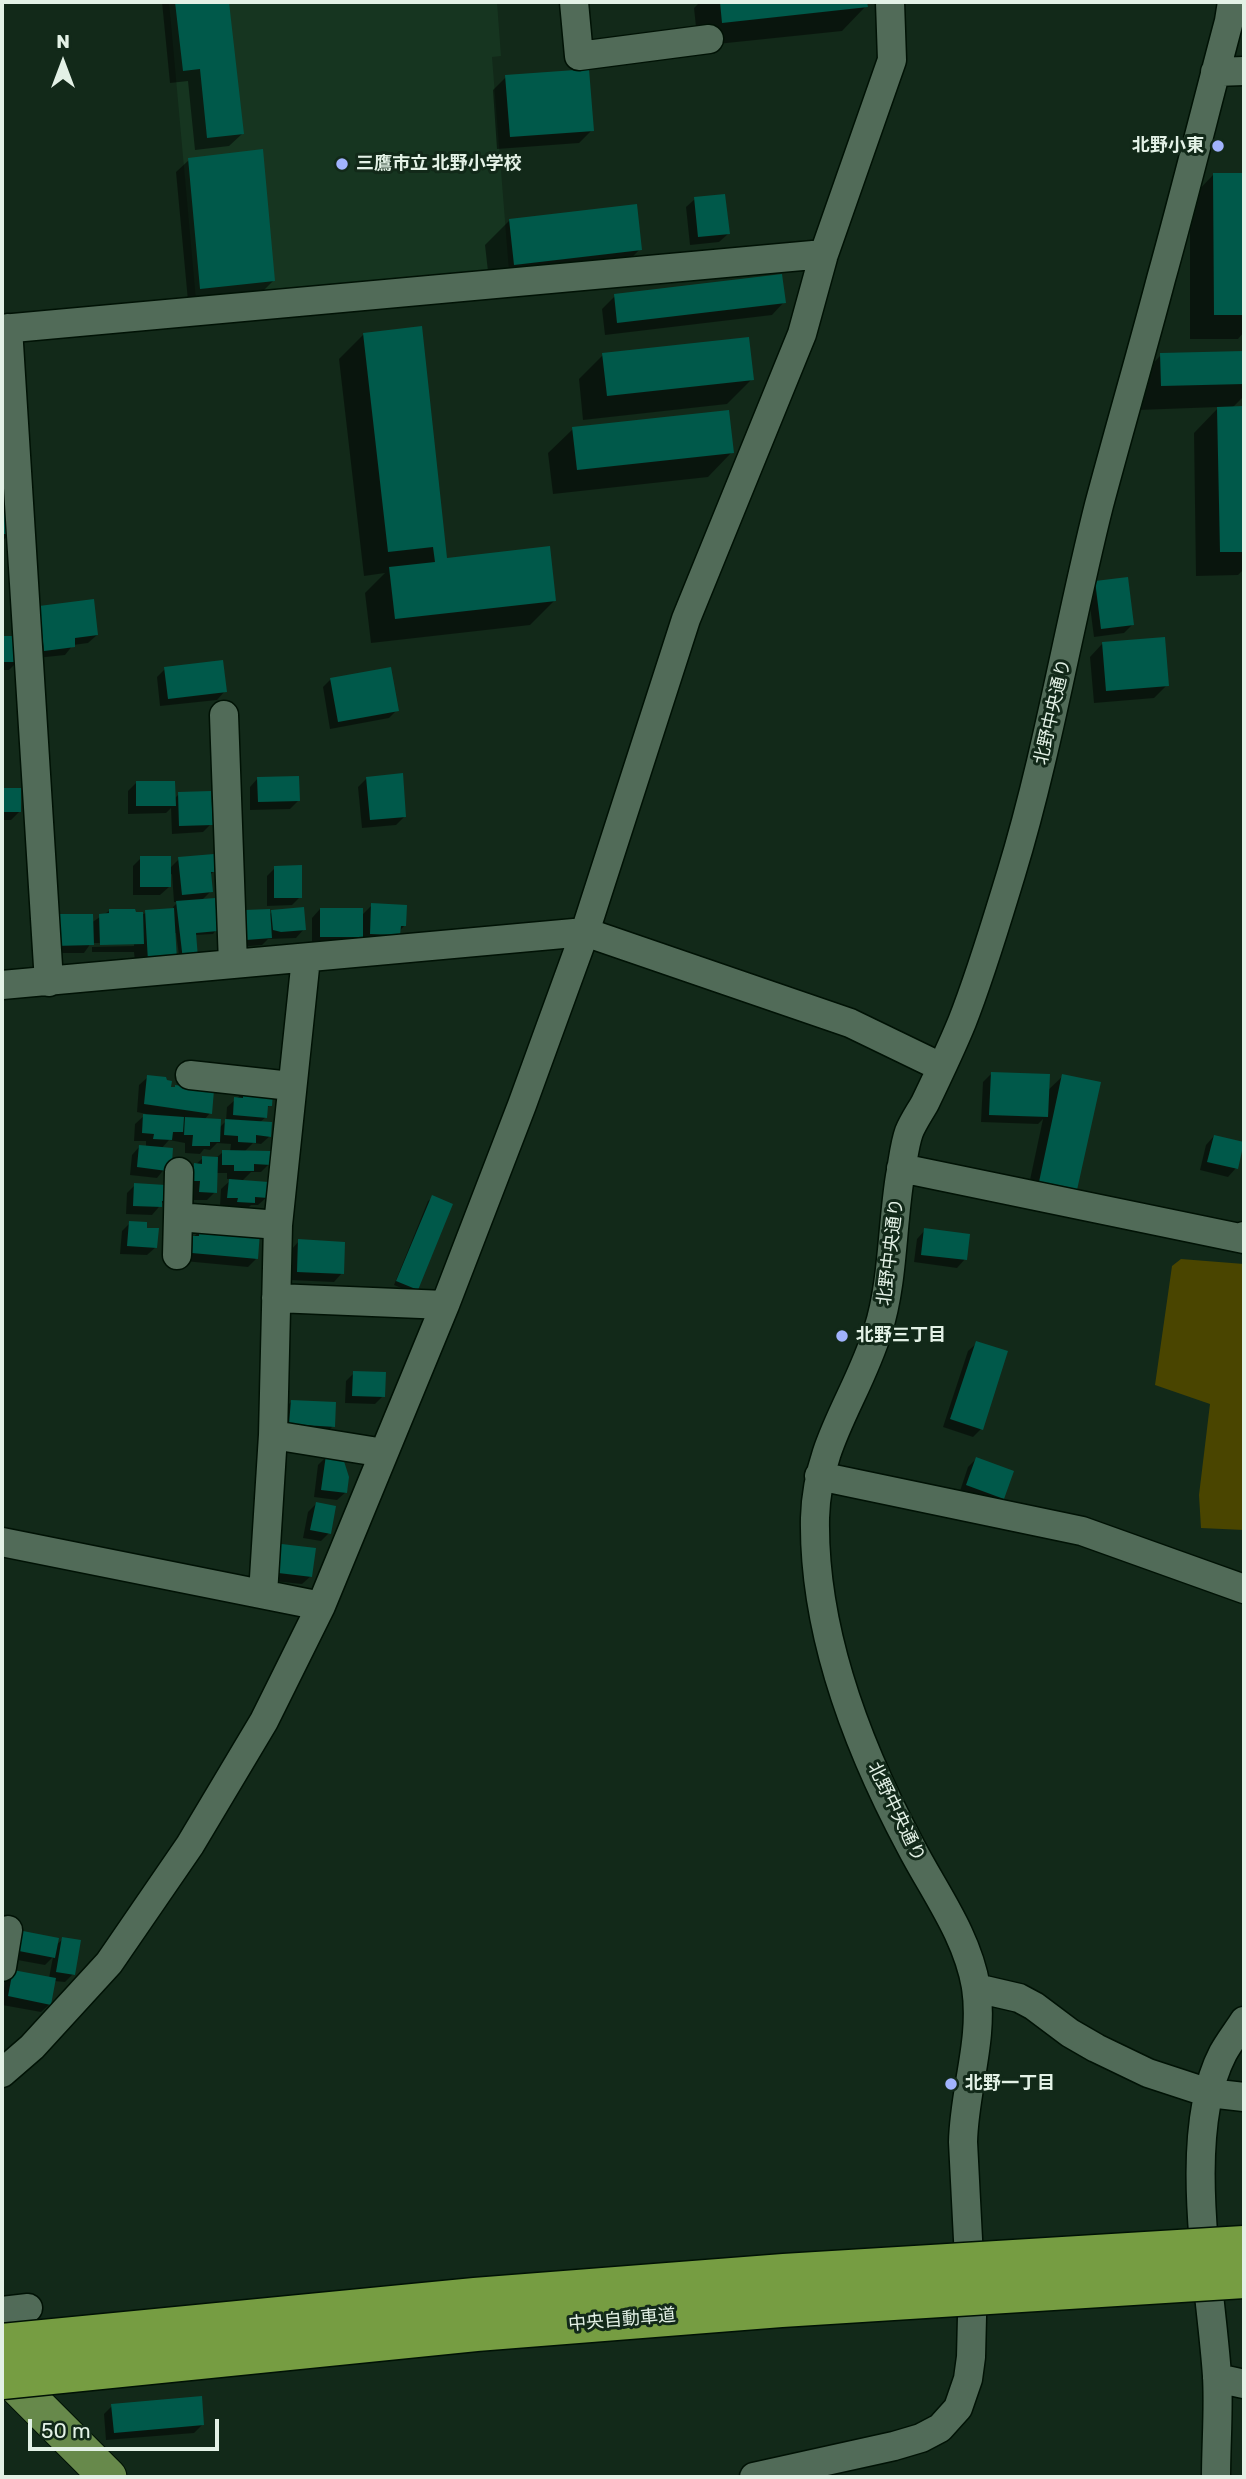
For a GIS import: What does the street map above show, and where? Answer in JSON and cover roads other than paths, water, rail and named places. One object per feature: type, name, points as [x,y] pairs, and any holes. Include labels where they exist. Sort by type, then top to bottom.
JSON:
[{"type":"highway","name":"中央自動車道","points":[[2,2343],[475,2297],[771,2274],[1244,2245]]},
{"type":"highway","name":"中央自動車道","points":[[2,2380],[476,2332],[781,2308],[1244,2279]]},
{"type":"main road","points":[[2,2371],[108,2477]]},
{"type":"street","points":[[574,2],[579,56],[709,39]]},
{"type":"street","points":[[2,2073],[32,2047],[109,1963],[190,1844],[264,1721],[321,1605],[445,1306],[522,1105],[585,932],[686,619],[802,334],[824,254],[892,60],[890,2]]},
{"type":"street","name":"北野中央通り","points":[[754,2477],[921,2438],[947,2422],[961,2401],[968,2379],[972,2317],[962,2142],[979,2030],[976,1989],[969,1960],[950,1913],[912,1850],[879,1783],[852,1716],[836,1664],[824,1613],[816,1545],[815,1513],[819,1476],[827,1446],[866,1363],[884,1312],[901,1168],[908,1135],[963,1019],[1011,875],[1032,800],[1098,509],[1232,2]]},
{"type":"street","points":[[1215,72],[1244,71]]},
{"type":"street","points":[[49,982],[8,435],[5,328],[824,254]]},
{"type":"street","points":[[224,715],[233,964]]},
{"type":"street","points":[[2,985],[585,932],[850,1023],[941,1067]]},
{"type":"street","points":[[263,1594],[273,1435],[278,1225],[306,958]]},
{"type":"street","points":[[190,1075],[291,1086]]},
{"type":"street","points":[[901,1168],[1244,1238]]},
{"type":"street","points":[[177,1255],[180,1172]]},
{"type":"street","points":[[178,1217],[278,1225]]},
{"type":"street","points":[[276,1298],[445,1306]]},
{"type":"street","points":[[273,1435],[384,1453]]},
{"type":"street","points":[[819,1476],[1082,1531],[1244,1589]]},
{"type":"street","points":[[2,1542],[321,1605]]},
{"type":"street","points":[[2,1967],[8,1930]]},
{"type":"street","points":[[976,1989],[1018,1998],[1034,2006],[1070,2033],[1148,2073],[1209,2092],[1244,2097]]},
{"type":"street","points":[[1216,2477],[1217,2378],[1202,2216],[1203,2127],[1209,2092],[1223,2053],[1244,2021]]},
{"type":"street","points":[[1217,2378],[1244,2384]]},
{"type":"place","name":"北野小東","points":[[1218,146]]},
{"type":"place","name":"三鷹市立 北野小学校","points":[[342,164]]},
{"type":"place","name":"北野三丁目","points":[[842,1336]]},
{"type":"place","name":"北野一丁目","points":[[951,2084]]}]
